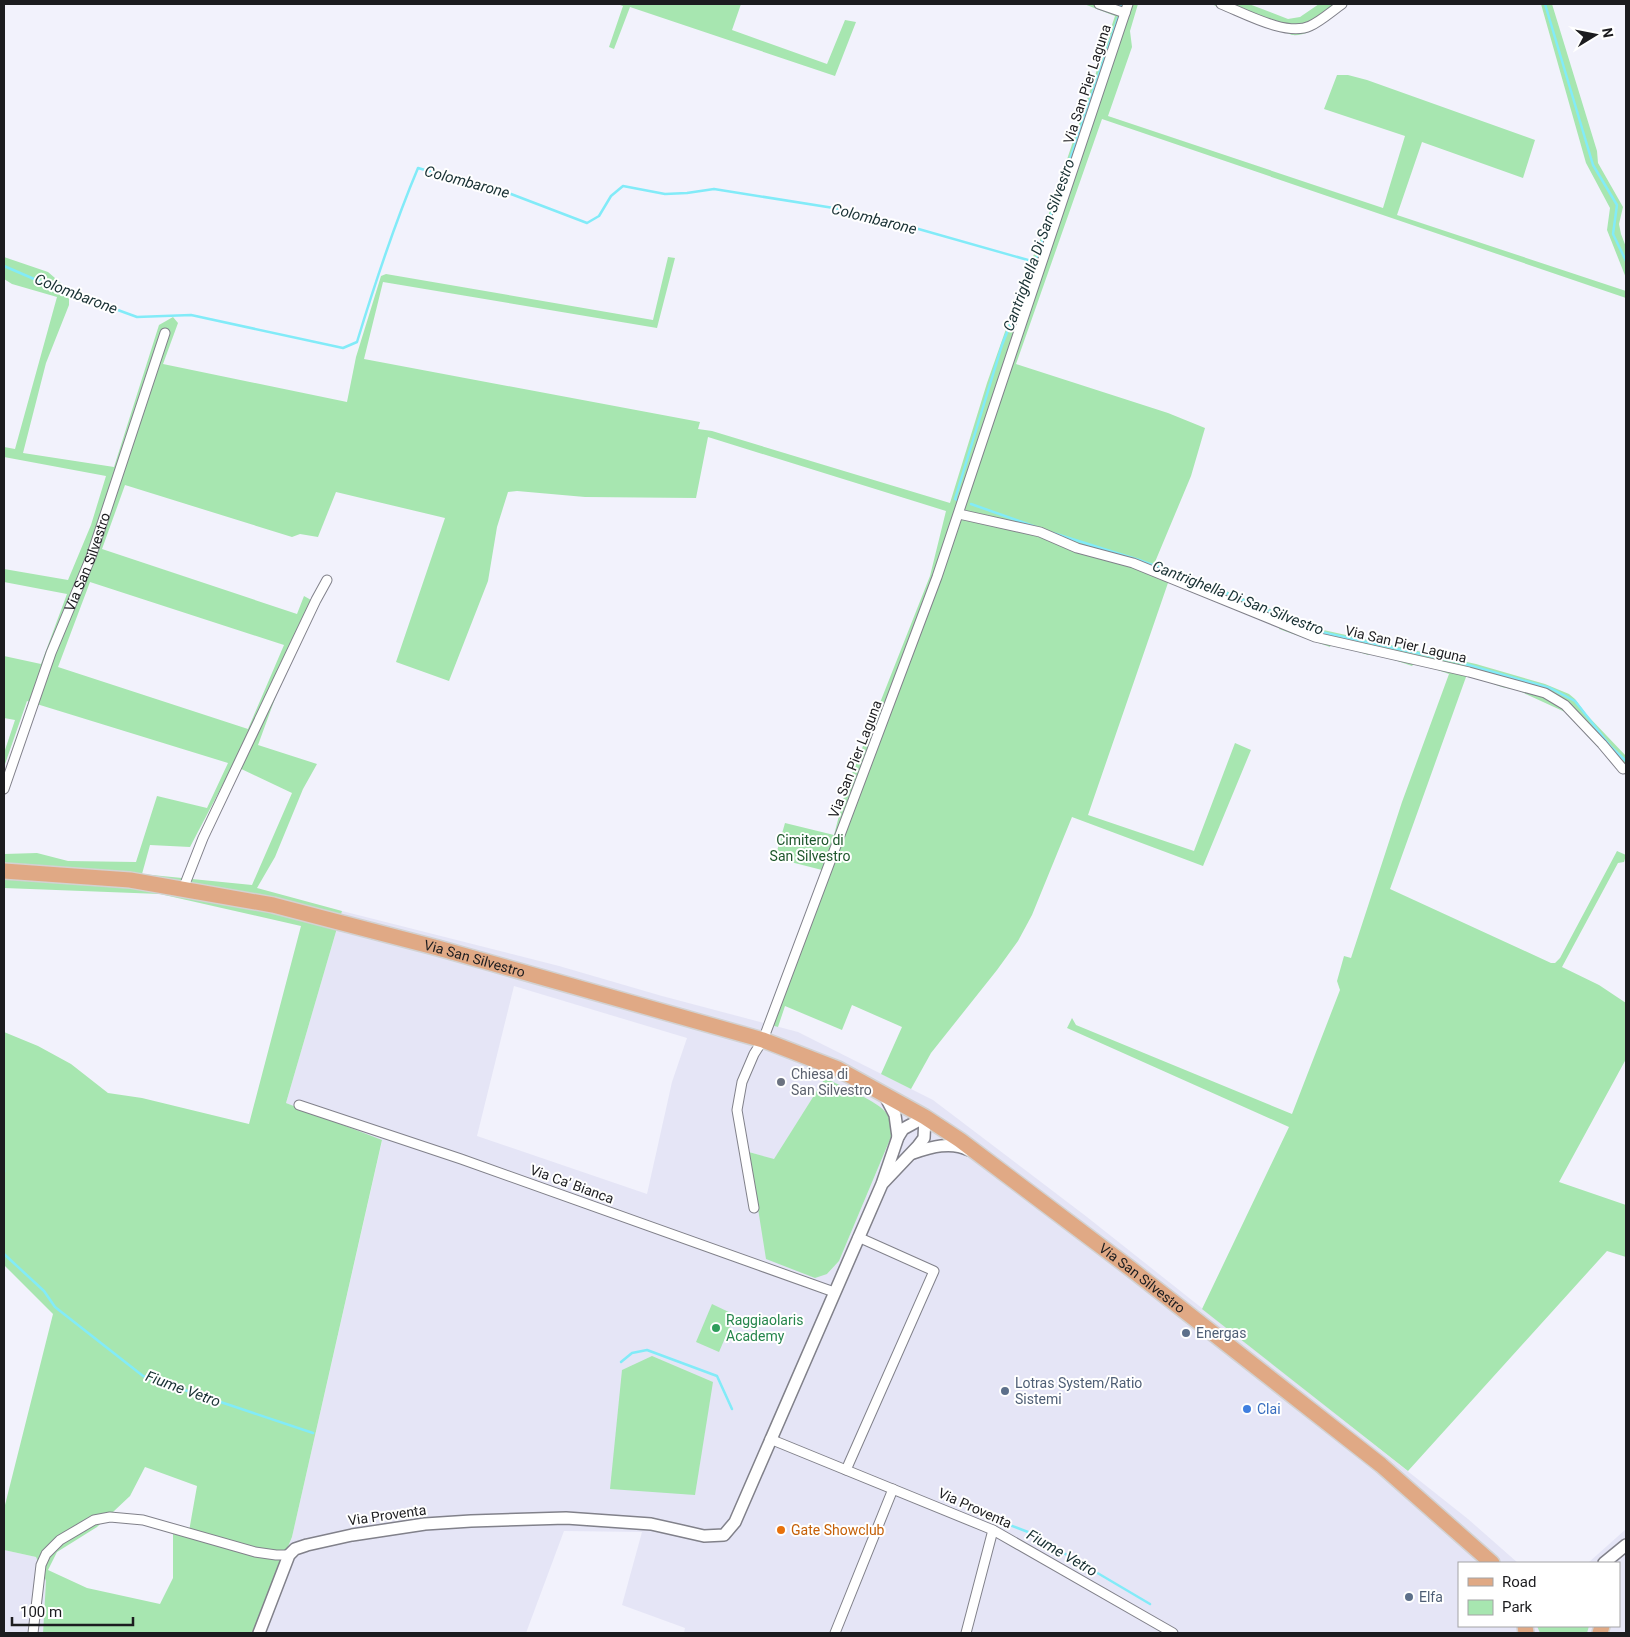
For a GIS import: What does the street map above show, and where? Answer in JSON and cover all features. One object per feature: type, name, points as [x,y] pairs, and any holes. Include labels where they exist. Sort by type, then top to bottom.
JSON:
[{"type":"main road","name":"Via San Silvestro","points":[[4,871],[130,880],[273,905],[438,948],[763,1040],[838,1069],[881,1091],[925,1117],[982,1157],[1131,1269],[1381,1465],[1491,1562]]},
{"type":"street","points":[[1099,4],[1125,13]]},
{"type":"street","name":"Via San Pier Laguna","points":[[763,1040],[937,577],[1128,4]]},
{"type":"street","points":[[1222,4],[1280,27],[1296,30],[1310,26],[1342,4]]},
{"type":"street","name":"Via San Silvestro","points":[[4,789],[51,653],[91,557],[165,333]]},
{"type":"street","name":"Via San Pier Laguna","points":[[959,514],[1040,532],[1077,548],[1133,564],[1315,637],[1469,672],[1545,694],[1565,704],[1623,769]]},
{"type":"street","points":[[183,889],[203,838],[327,580]]},
{"type":"street","points":[[754,1208],[737,1110],[742,1082],[754,1054],[763,1040]]},
{"type":"street","name":"Via Proventa","points":[[289,1555],[295,1549],[307,1545],[352,1535],[425,1524],[471,1521],[566,1518],[651,1524],[704,1536],[724,1535],[735,1522],[882,1184],[898,1137],[895,1115],[886,1096],[881,1091]]},
{"type":"street","name":"Via Ca' Bianca","points":[[300,1105],[461,1159],[834,1292]]},
{"type":"street","points":[[898,1137],[903,1129],[925,1117]]},
{"type":"street","name":"Via Proventa","points":[[882,1184],[913,1153],[924,1138],[925,1117]]},
{"type":"street","name":"Via Proventa","points":[[913,1153],[932,1146],[949,1145],[965,1148],[982,1157]]},
{"type":"street","points":[[846,1470],[934,1271],[858,1237]]},
{"type":"street","name":"Via Proventa","points":[[770,1439],[994,1530],[1172,1633]]},
{"type":"street","points":[[835,1633],[893,1489]]},
{"type":"street","points":[[33,1633],[41,1565],[44,1560],[60,1540],[94,1520],[110,1517],[143,1520],[255,1552],[289,1555],[259,1633]]},
{"type":"street","points":[[966,1633],[994,1530]]},
{"type":"street","points":[[1614,1559],[1626,1545]]},
{"type":"shaded area","points":[[342,911],[559,966],[662,996],[798,1032],[933,1100],[1087,1217],[1468,1519],[1517,1562],[1458,1562],[1458,1627],[1620,1627],[1620,1562],[1589,1562],[1626,1529],[1626,1633],[684,1633],[685,1628],[622,1605],[642,1532],[564,1531],[526,1633],[252,1633],[292,1537],[382,1141],[286,1103]],"holes":[[[514,986],[687,1038],[672,1082],[647,1194],[477,1136]],[[825,1078],[876,1104],[886,1113],[891,1125],[891,1137],[839,1261],[827,1274],[750,1152],[774,1160]]]},
{"type":"shaded area","points":[[4,1550],[36,1557],[46,1581],[43,1633],[4,1633]]},
{"type":"green space","points":[[617,4],[741,4],[732,30],[827,64],[845,20],[856,22],[835,76],[630,7],[614,49],[609,47],[623,6]]},
{"type":"green space","name":"Cimitero di San Silvestro","points":[[1084,4],[1138,4],[1130,31],[1132,47],[1108,116],[1383,208],[1405,136],[1324,109],[1337,75],[1348,75],[1367,80],[1535,140],[1523,178],[1422,142],[1397,215],[1626,291],[1626,298],[1102,119],[1016,364],[1168,413],[1205,428],[1191,476],[1155,562],[1319,629],[1476,664],[1545,684],[1569,694],[1575,699],[1586,714],[1626,756],[1626,772],[1623,774],[1565,712],[1515,689],[1502,687],[1478,678],[1466,677],[1390,889],[1551,963],[1555,963],[1560,958],[1617,851],[1626,855],[1624,862],[1618,863],[1562,967],[1599,985],[1626,1003],[1626,1059],[1559,1182],[1626,1205],[1626,1257],[1607,1251],[1408,1471],[1202,1309],[1289,1127],[1067,1028],[1072,1018],[1076,1025],[1292,1114],[1340,990],[1337,981],[1344,956],[1351,958],[1402,802],[1449,674],[1415,662],[1412,666],[1371,652],[1368,655],[1332,643],[1330,647],[1279,629],[1280,625],[1169,580],[1088,815],[1194,851],[1235,743],[1251,750],[1203,866],[1072,817],[1032,915],[1018,941],[931,1053],[911,1089],[881,1074],[902,1027],[852,1005],[842,1030],[785,1006],[778,1027],[764,1023],[822,870],[775,858],[785,823],[834,835],[846,789],[930,576],[946,511],[708,437],[696,498],[585,497],[517,491],[508,492],[497,527],[488,581],[449,681],[396,662],[445,518],[336,492],[318,537],[300,534],[292,537],[125,485],[102,549],[297,614],[304,596],[311,600],[258,745],[317,764],[303,789],[275,857],[257,888],[342,911],[286,1103],[382,1140],[292,1537],[252,1633],[43,1633],[46,1581],[36,1557],[4,1550],[4,1509],[53,1314],[4,1265],[4,1032],[38,1046],[71,1064],[108,1093],[142,1098],[249,1124],[301,926],[160,894],[4,888],[4,854],[37,853],[68,861],[136,862],[157,796],[207,808],[228,763],[27,701],[4,767],[4,753],[15,720],[4,718],[4,656],[41,664],[67,594],[4,582],[4,569],[68,580],[91,525],[106,476],[4,457],[4,447],[15,449],[57,297],[12,284],[4,279],[4,257],[48,272],[69,290],[69,305],[46,363],[23,453],[114,467],[159,325],[173,317],[178,323],[163,364],[347,402],[356,357],[381,276],[386,274],[653,320],[668,257],[675,258],[657,328],[383,282],[364,359],[700,422],[698,429],[712,431],[950,503],[987,383],[1027,269],[1038,246],[1115,16]],"holes":[[[90,582],[284,645],[248,729],[58,667]],[[233,765],[292,793],[252,885],[142,874],[150,845],[190,847]],[[145,1467],[197,1486],[188,1537],[173,1534],[173,1578],[160,1604],[87,1588],[48,1570],[57,1552],[97,1527],[130,1496]]]},
{"type":"green space","points":[[1211,4],[1249,4],[1288,19],[1300,17],[1319,4],[1349,4],[1308,33],[1292,35]]},
{"type":"green space","points":[[1541,4],[1552,4],[1597,151],[1598,163],[1623,207],[1619,224],[1626,247],[1626,278],[1607,230],[1610,208],[1586,163]]},
{"type":"green space","points":[[825,1078],[868,1099],[883,1109],[889,1119],[891,1137],[839,1261],[827,1274],[815,1278],[766,1259],[749,1152],[774,1159]]},
{"type":"green space","name":"Raggiaolaris Academy","points":[[712,1304],[735,1315],[719,1352],[696,1342]]},
{"type":"green space","points":[[652,1356],[713,1382],[695,1495],[610,1489],[622,1370]]},
{"type":"green space","points":[[1537,1627],[1589,1627],[1587,1633],[1540,1633]]},
{"type":"waterway","name":"Cantrighella Di San Silvestro","points":[[1116,4],[1122,6]]},
{"type":"waterway","points":[[1545,4],[1593,165],[1617,205],[1613,234],[1626,261]]},
{"type":"waterway","name":"Colombarone","points":[[957,500],[955,499],[1002,345],[1035,262],[1118,18]]},
{"type":"waterway","name":"Colombarone","points":[[4,266],[41,282],[137,317],[191,315],[343,348],[357,342],[385,254],[418,168],[511,194],[587,223],[599,216],[611,196],[623,186],[665,194],[714,189],[840,209],[1035,262]]},
{"type":"waterway","name":"Cantrighella Di San Silvestro","points":[[971,504],[1036,527]]},
{"type":"waterway","name":"Cantrighella Di San Silvestro","points":[[1053,533],[1139,560],[1197,581],[1321,632],[1458,662],[1550,688],[1575,701],[1611,747],[1626,761]]},
{"type":"waterway","name":"Fiume Vetro","points":[[4,1254],[44,1291],[55,1307],[143,1376],[313,1433]]},
{"type":"waterway","name":"Fiume Vetro","points":[[621,1362],[632,1353],[647,1350],[717,1376],[732,1409]]},
{"type":"waterway","name":"Fiume Vetro","points":[[970,1510],[1028,1532],[1150,1604]]},
{"type":"place","name":"Chiesa di San Silvestro","points":[[781,1082]]},
{"type":"place","name":"Raggiaolaris Academy","points":[[716,1328]]},
{"type":"place","name":"Energas","points":[[1186,1333]]},
{"type":"place","name":"Lotras System/Ratio Sistemi","points":[[1005,1391]]},
{"type":"place","name":"Clai","points":[[1247,1409]]},
{"type":"place","name":"Gate Showclub","points":[[781,1530]]},
{"type":"place","name":"Elfa","points":[[1409,1597]]}]
